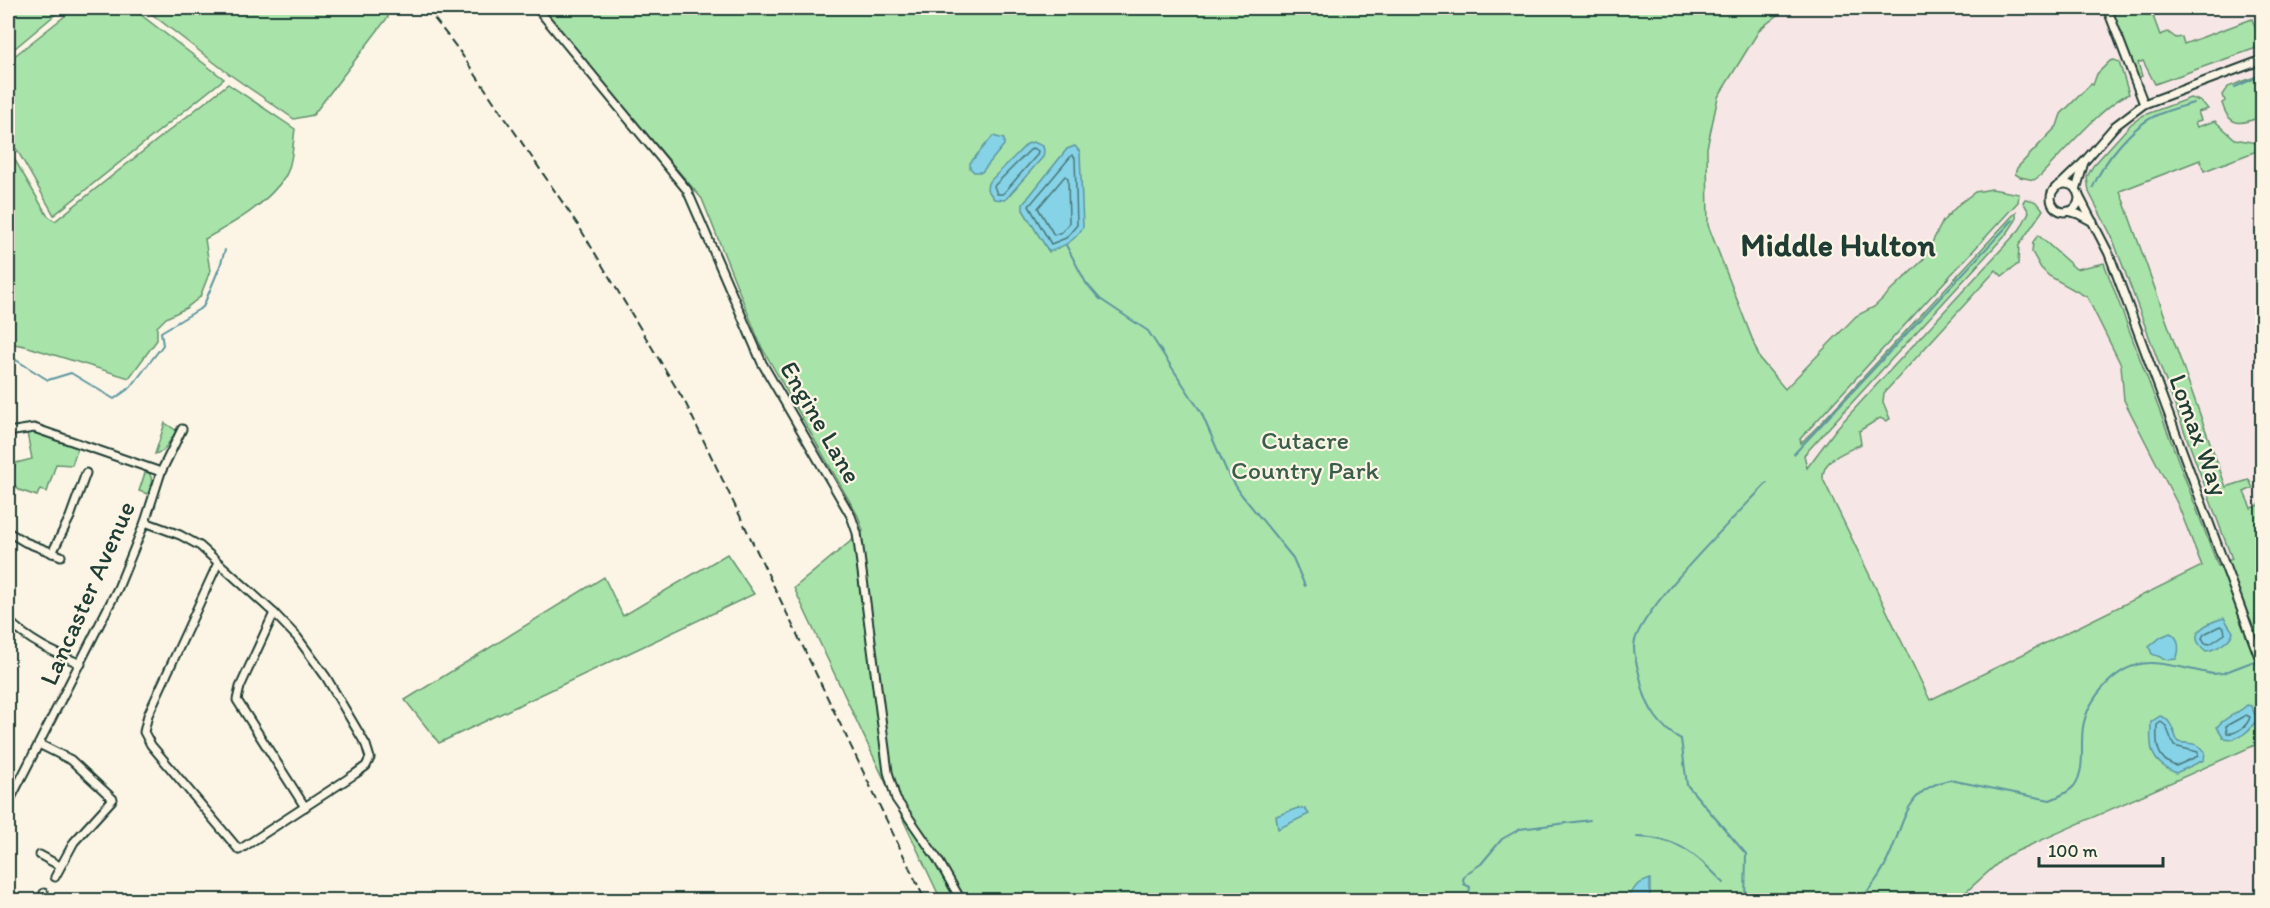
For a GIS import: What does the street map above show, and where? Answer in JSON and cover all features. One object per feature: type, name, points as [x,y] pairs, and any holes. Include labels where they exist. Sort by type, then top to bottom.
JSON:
[{"type":"street","name":"Engine Lane","points":[[537,8],[687,190],[762,363],[851,516],[857,533],[888,772],[896,799],[938,860],[961,900]]},
{"type":"street","points":[[2107,8],[2144,104]]},
{"type":"street","points":[[2093,222],[2078,214],[2058,209],[2053,204],[2053,191],[2084,162],[2115,126],[2144,104],[2262,60]]},
{"type":"street","points":[[2068,211],[2076,207],[2084,162]]},
{"type":"street","points":[[2060,185],[2069,184],[2077,192]]},
{"type":"street","name":"Lomax Way","points":[[2077,192],[2102,236],[2262,665]]},
{"type":"street","points":[[8,432],[34,428],[161,472]]},
{"type":"street","name":"Lancaster Avenue","points":[[8,804],[118,588],[145,522],[161,472],[182,429]]},
{"type":"street","points":[[52,553],[70,517],[86,473]]},
{"type":"street","points":[[145,522],[180,535],[200,546],[297,637],[326,677],[366,745],[370,758],[366,766],[239,850],[151,745],[144,732],[148,715],[218,563]]},
{"type":"street","points":[[8,532],[25,542],[61,556]]},
{"type":"street","points":[[274,613],[240,687],[237,700],[305,807]]},
{"type":"street","points":[[8,620],[31,639],[81,664]]},
{"type":"street","points":[[39,744],[71,760],[113,799],[74,842],[55,877]]},
{"type":"street","points":[[40,855],[60,866]]},
{"type":"shaded area","points":[[1787,8],[2262,8],[2262,521],[2233,559],[1908,720],[1807,469],[1788,391],[1760,359],[1708,225],[1707,148],[1718,97],[1760,29]]},
{"type":"shaded area","points":[[2262,734],[2262,900],[1921,900],[1972,845]]},
{"type":"green space","points":[[8,8],[63,8],[8,54]]},
{"type":"green space","points":[[75,8],[132,8],[224,79],[54,215],[17,150],[8,140],[8,61]]},
{"type":"green space","points":[[144,8],[388,8],[388,17],[313,115],[294,119],[229,74]]},
{"type":"green space","name":"Cutacre Country Park","points":[[540,8],[1787,8],[1760,29],[1718,97],[1707,148],[1708,225],[1760,359],[1785,389],[1856,316],[1874,307],[1923,260],[1943,221],[1959,204],[1975,192],[1992,189],[2019,194],[2018,202],[1800,439],[1801,443],[1820,424],[2016,212],[2016,220],[2008,232],[1804,455],[1807,468],[1836,429],[2020,229],[2029,212],[2023,202],[2025,199],[2036,202],[2043,210],[2019,245],[2018,264],[2002,276],[1996,270],[1884,393],[1883,402],[1890,419],[1886,421],[1880,418],[1859,431],[1861,444],[1830,461],[1824,472],[1823,479],[1930,700],[2202,566],[2178,505],[2124,400],[2121,365],[2087,297],[2049,276],[2041,268],[2032,252],[2033,242],[2038,235],[2076,269],[2104,263],[2218,566],[2232,559],[2112,237],[2089,192],[2087,177],[2093,166],[2131,124],[2144,115],[2190,98],[2198,101],[2208,109],[2198,112],[2201,120],[2195,122],[2197,127],[2215,121],[2235,139],[2262,144],[2262,149],[2204,171],[2200,160],[2120,191],[2226,487],[2249,480],[2253,488],[2244,492],[2251,508],[2262,504],[2262,742],[2006,856],[1957,900],[941,900],[794,588],[863,531],[858,516],[761,346],[702,199]]},
{"type":"green space","points":[[2111,8],[2150,8],[2160,35],[2168,32],[2176,38],[2182,37],[2184,44],[2252,19],[2262,46],[2155,84],[2143,61],[2138,63],[2142,76],[2138,78]]},
{"type":"green space","points":[[2114,60],[2119,62],[2129,94],[2108,107],[2034,180],[2015,174],[2017,168],[2057,126],[2061,114],[2091,84],[2093,85],[2097,74]]},
{"type":"green space","points":[[2262,74],[2262,116],[2242,122],[2232,120],[2228,117],[2222,103],[2225,101],[2223,95],[2228,87]]},
{"type":"green space","points":[[228,84],[295,129],[292,152],[286,175],[270,195],[239,219],[205,239],[210,271],[200,297],[186,308],[166,318],[157,327],[157,340],[129,378],[25,346],[8,343],[8,148],[47,215],[55,221]]},
{"type":"green space","points":[[165,423],[177,431],[163,451],[155,454]]},
{"type":"green space","points":[[35,432],[78,447],[72,465],[56,464],[47,492],[40,489],[37,496],[19,490],[9,479],[16,463],[32,459],[27,433]]},
{"type":"green space","points":[[146,470],[151,478],[148,494],[139,491]]},
{"type":"green space","points":[[727,554],[754,594],[439,743],[405,700],[604,577],[623,616]]},
{"type":"water","points":[[993,136],[1004,139],[1004,145],[982,172],[974,172],[970,168],[970,163]]},
{"type":"water","points":[[1033,142],[1043,146],[1043,157],[1005,200],[994,199],[987,189],[988,183],[1027,144]]},
{"type":"water","points":[[1075,146],[1080,152],[1083,227],[1069,243],[1049,252],[1023,210],[1023,204],[1067,149]]},
{"type":"water","points":[[2224,618],[2233,632],[2231,636],[2222,645],[2206,651],[2200,645],[2197,634],[2210,623]]},
{"type":"water","points":[[2170,633],[2176,638],[2178,644],[2176,659],[2168,660],[2152,654],[2149,647]]},
{"type":"water","points":[[2247,705],[2251,706],[2257,719],[2239,737],[2224,738],[2217,727]]},
{"type":"water","points":[[2160,716],[2170,723],[2178,742],[2193,744],[2203,749],[2204,760],[2176,773],[2167,769],[2156,759],[2151,747],[2151,722]]},
{"type":"water","points":[[1298,808],[1305,809],[1309,814],[1278,829],[1276,816]]},
{"type":"water","points":[[1650,879],[1648,900],[1625,900],[1638,884]]},
{"type":"waterway","points":[[2235,87],[2262,75]]},
{"type":"waterway","points":[[2093,187],[2111,156],[2138,127],[2157,115],[2193,103]]},
{"type":"waterway","points":[[1794,454],[2013,220]]},
{"type":"waterway","points":[[1066,245],[1086,283],[1100,299],[1148,331],[1201,412],[1227,472],[1241,494],[1293,558],[1305,586]]},
{"type":"waterway","points":[[8,355],[48,380],[71,373],[114,399],[131,387],[163,345],[161,332],[203,307],[225,250]]},
{"type":"waterway","points":[[1745,900],[1746,854],[1687,785],[1681,739],[1661,724],[1647,702],[1634,645],[1639,630],[1670,587],[1767,483]]},
{"type":"waterway","points":[[1859,900],[1882,870],[1908,809],[1923,791],[1950,780],[2053,799],[2069,791],[2078,780],[2086,716],[2098,694],[2115,676],[2126,669],[2149,663],[2172,665],[2213,674],[2223,673],[2257,660]]},
{"type":"waterway","points":[[1462,900],[1469,895],[1470,887],[1464,884],[1463,879],[1467,873],[1481,864],[1502,839],[1520,829],[1590,820]]},
{"type":"waterway","points":[[1637,837],[1675,844],[1695,856],[1724,883]]},
{"type":"railway","points":[[426,8],[458,49],[578,225],[686,404],[925,900]]},
{"type":"district","name":"Middle Hulton","points":[[1838,245]]}]
